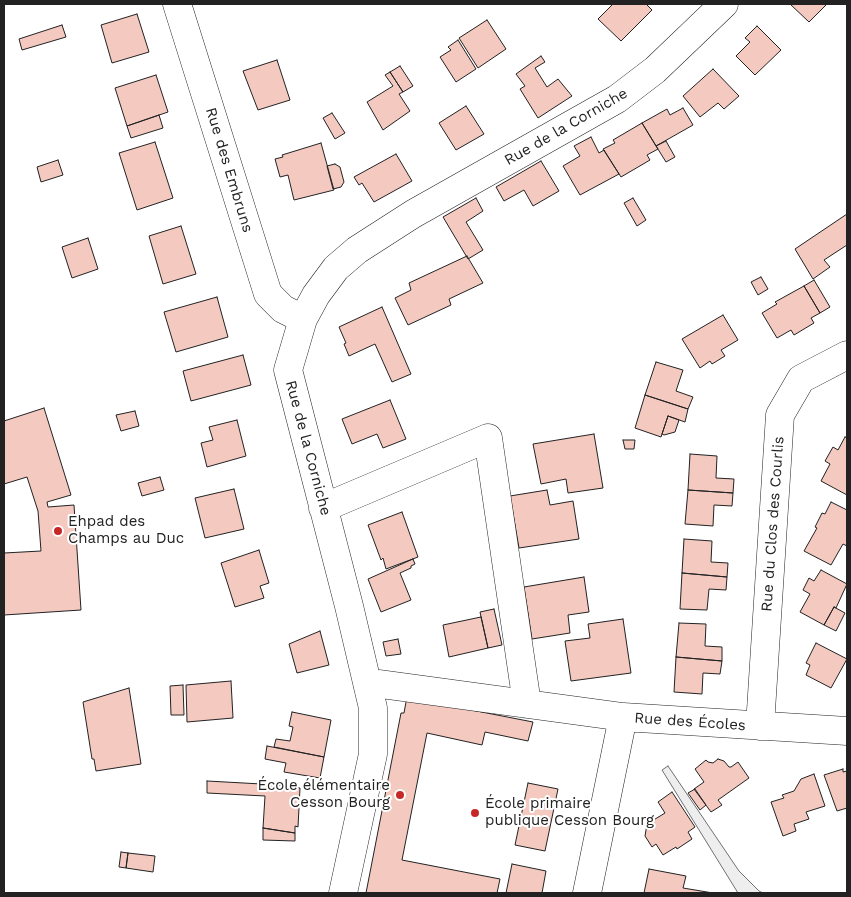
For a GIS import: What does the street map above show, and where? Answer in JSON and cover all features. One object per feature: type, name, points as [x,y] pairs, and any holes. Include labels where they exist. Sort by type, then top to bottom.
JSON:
[{"type":"street","name":"Rue des Embruns","points":[[177,4],[268,294],[283,309],[303,319]]},
{"type":"street","name":"Rue de la Corniche","points":[[343,893],[373,754],[373,708],[288,370],[303,319],[316,295],[336,268],[357,250],[413,214],[616,100],[655,70],[724,4]]},
{"type":"street","name":"Rue du Clos des Courlis","points":[[760,726],[780,415],[801,379],[847,355]]},
{"type":"street","points":[[323,508],[488,438],[527,704]]},
{"type":"street","points":[[368,687],[380,684],[623,717]]},
{"type":"street","name":"Rue des Écoles","points":[[587,893],[623,717],[847,731]]},
{"type":"shaded area","points":[[668,766],[739,871],[763,893],[738,893],[662,770]]},
{"type":"building","points":[[613,4],[646,4],[652,10],[621,41],[598,19]]},
{"type":"building","points":[[790,4],[827,4],[809,22]]},
{"type":"building","points":[[137,14],[149,52],[112,63],[101,25]]},
{"type":"building","points":[[487,20],[506,49],[478,68],[459,38]]},
{"type":"building","points":[[62,25],[66,37],[22,50],[19,39]]},
{"type":"building","points":[[757,26],[781,50],[755,75],[736,56],[750,42],[745,38]]},
{"type":"building","points":[[458,40],[476,69],[456,82],[440,57],[451,50],[448,47]]},
{"type":"building","points":[[541,56],[545,62],[535,68],[547,87],[558,79],[572,96],[538,118],[520,89],[525,86],[516,74]]},
{"type":"building","points":[[277,60],[290,100],[258,110],[243,71]]},
{"type":"building","points":[[400,66],[413,86],[403,92],[390,72]]},
{"type":"building","points":[[713,69],[739,96],[724,109],[718,103],[700,117],[683,96]]},
{"type":"building","points":[[390,72],[403,92],[399,94],[410,111],[383,130],[367,102],[393,86],[385,75]]},
{"type":"building","points":[[156,75],[168,112],[127,126],[115,88]]},
{"type":"building","points":[[466,106],[484,134],[456,150],[439,123]]},
{"type":"building","points":[[683,108],[693,125],[656,146],[642,123],[667,109],[670,115]]},
{"type":"building","points":[[332,113],[345,133],[335,139],[323,118]]},
{"type":"building","points":[[159,115],[163,128],[131,138],[127,126]]},
{"type":"building","points":[[642,123],[658,149],[647,155],[650,160],[621,177],[603,149],[615,143],[613,140]]},
{"type":"building","points":[[591,137],[599,153],[604,150],[619,174],[580,195],[563,166],[580,156],[574,146]]},
{"type":"building","points":[[666,141],[675,157],[666,162],[656,146]]},
{"type":"building","points":[[155,142],[173,198],[137,210],[119,153]]},
{"type":"building","points":[[321,143],[334,190],[294,200],[288,175],[280,177],[275,159]]},
{"type":"building","points":[[396,154],[412,181],[374,202],[362,183],[359,185],[354,177]]},
{"type":"building","points":[[58,160],[63,175],[41,182],[37,167]]},
{"type":"building","points":[[541,161],[559,191],[533,206],[524,190],[504,201],[496,187]]},
{"type":"building","points":[[335,164],[340,167],[344,182],[341,187],[333,189],[327,166]]},
{"type":"building","points":[[476,198],[483,211],[466,222],[483,250],[468,259],[443,217]]},
{"type":"building","points":[[633,198],[646,220],[637,226],[624,203]]},
{"type":"building","points":[[847,214],[847,245],[824,260],[830,267],[813,279],[795,249]]},
{"type":"building","points":[[181,226],[196,274],[163,284],[149,236]]},
{"type":"building","points":[[88,238],[98,269],[72,278],[62,247]]},
{"type":"building","points":[[467,256],[483,283],[449,299],[451,305],[408,325],[395,298],[411,290],[409,283]]},
{"type":"building","points":[[761,277],[768,289],[758,295],[751,282]]},
{"type":"building","points":[[814,280],[830,307],[820,313],[804,286]]},
{"type":"building","points":[[804,286],[820,313],[811,318],[814,323],[794,335],[791,330],[777,338],[762,313],[777,304],[775,302]]},
{"type":"building","points":[[217,297],[228,337],[176,352],[164,312]]},
{"type":"building","points":[[382,307],[411,374],[392,382],[375,344],[349,356],[339,327]]},
{"type":"building","points":[[723,315],[738,340],[721,350],[725,356],[712,364],[710,361],[700,368],[682,339]]},
{"type":"building","points":[[243,355],[251,385],[191,401],[183,371]]},
{"type":"building","points":[[656,362],[683,370],[676,391],[693,397],[688,409],[645,395]]},
{"type":"building","points":[[645,395],[688,409],[685,422],[668,416],[661,437],[635,428]]},
{"type":"building","points":[[390,400],[406,439],[383,448],[377,434],[352,444],[342,419]]},
{"type":"building","name":"Ehpad des Champs au Duc","points":[[44,408],[71,495],[47,502],[48,507],[74,505],[81,610],[4,615],[4,553],[41,551],[38,511],[27,477],[4,484],[4,421]]},
{"type":"building","points":[[135,411],[139,426],[121,431],[116,415]]},
{"type":"building","points":[[668,416],[679,420],[675,432],[664,435],[662,434]]},
{"type":"building","points":[[237,420],[246,456],[207,467],[201,443],[213,440],[209,427]]},
{"type":"building","points":[[594,434],[603,488],[568,493],[566,479],[541,484],[533,444]]},
{"type":"building","points":[[845,437],[847,438],[847,495],[821,481],[830,464],[825,461],[833,447],[838,450]]},
{"type":"building","points":[[623,440],[635,440],[634,449],[625,449]]},
{"type":"building","points":[[690,454],[717,456],[716,478],[734,479],[733,493],[688,490]]},
{"type":"building","points":[[160,477],[164,490],[142,496],[138,483]]},
{"type":"building","points":[[234,489],[244,529],[205,538],[195,498]]},
{"type":"building","points":[[547,490],[550,505],[573,501],[579,539],[519,548],[510,496]]},
{"type":"building","points":[[688,490],[733,493],[732,506],[714,505],[713,526],[685,524]]},
{"type":"building","points":[[831,502],[847,510],[847,546],[843,544],[831,565],[804,551],[817,528],[815,527],[822,513],[825,514]]},
{"type":"building","points":[[402,512],[418,557],[386,569],[368,525]]},
{"type":"building","points":[[684,539],[712,541],[711,562],[728,563],[727,577],[682,573]]},
{"type":"building","points":[[259,550],[269,583],[260,586],[264,598],[235,607],[221,563]]},
{"type":"building","points":[[413,559],[415,564],[400,573],[411,600],[381,612],[368,579]]},
{"type":"building","points":[[821,570],[847,584],[836,608],[834,607],[824,625],[800,612],[810,594],[803,590],[809,578],[814,581]]},
{"type":"building","points":[[682,573],[727,577],[726,590],[709,589],[707,610],[680,609]]},
{"type":"building","points":[[584,577],[589,612],[568,615],[570,633],[532,639],[524,587]]},
{"type":"building","points":[[834,607],[845,613],[836,631],[824,625]]},
{"type":"building","points":[[494,609],[502,645],[488,648],[480,612]]},
{"type":"building","points":[[481,617],[488,648],[449,657],[443,625]]},
{"type":"building","points":[[623,619],[631,673],[571,681],[565,641],[590,638],[588,624]]},
{"type":"building","points":[[679,623],[706,624],[705,646],[722,647],[722,661],[676,657]]},
{"type":"building","points":[[320,631],[329,665],[297,673],[289,644]]},
{"type":"building","points":[[398,639],[401,654],[386,656],[383,642]]},
{"type":"building","points":[[816,643],[847,659],[831,688],[806,675],[810,665],[806,663]]},
{"type":"building","points":[[676,657],[722,661],[720,674],[703,673],[702,694],[674,692]]},
{"type":"building","points":[[231,681],[233,718],[187,722],[186,685]]},
{"type":"building","points":[[183,685],[184,715],[171,715],[170,686]]},
{"type":"building","points":[[129,688],[141,764],[96,771],[94,759],[92,759],[83,702]]},
{"type":"building","points":[[404,700],[420,700],[533,722],[528,741],[485,732],[482,745],[427,733],[402,860],[500,879],[497,893],[366,893],[401,713],[404,713],[406,702]]},
{"type":"building","points":[[292,712],[331,720],[324,757],[274,747],[276,739],[290,741],[293,727],[289,726]]},
{"type":"building","points":[[267,746],[324,757],[320,778],[284,772],[286,763],[265,759]]},
{"type":"building","points":[[718,759],[724,761],[729,767],[738,762],[749,778],[718,800],[722,805],[711,812],[694,789],[704,782],[695,769],[706,760],[713,763]]},
{"type":"building","points":[[843,769],[843,772],[847,771],[847,808],[837,811],[824,775]]},
{"type":"building","points":[[814,774],[825,806],[806,812],[809,819],[794,824],[796,831],[783,836],[771,802],[784,798],[782,795],[794,791],[801,779]]},
{"type":"building","points":[[207,781],[300,788],[298,827],[295,826],[295,833],[263,828],[265,796],[207,793]]},
{"type":"building","points":[[528,783],[558,789],[545,851],[515,845]]},
{"type":"building","points":[[695,789],[706,805],[700,810],[688,793]]},
{"type":"building","points":[[672,792],[695,827],[688,832],[692,839],[677,849],[676,847],[663,855],[656,844],[652,847],[645,836],[647,824],[665,813],[658,802]]},
{"type":"building","points":[[263,828],[295,833],[295,841],[263,840]]},
{"type":"building","points":[[121,852],[128,853],[126,868],[119,867]]},
{"type":"building","points":[[128,853],[155,856],[153,872],[126,868]]},
{"type":"building","points":[[512,864],[546,871],[542,893],[506,893]]},
{"type":"building","points":[[649,869],[686,876],[683,888],[713,893],[644,893]]},
{"type":"place","name":"Ehpad des Champs au Duc","points":[[58,531]]},
{"type":"place","name":"École élémentaire Cesson Bourg","points":[[400,795]]},
{"type":"place","name":"École primaire publique Cesson Bourg","points":[[475,813]]}]
